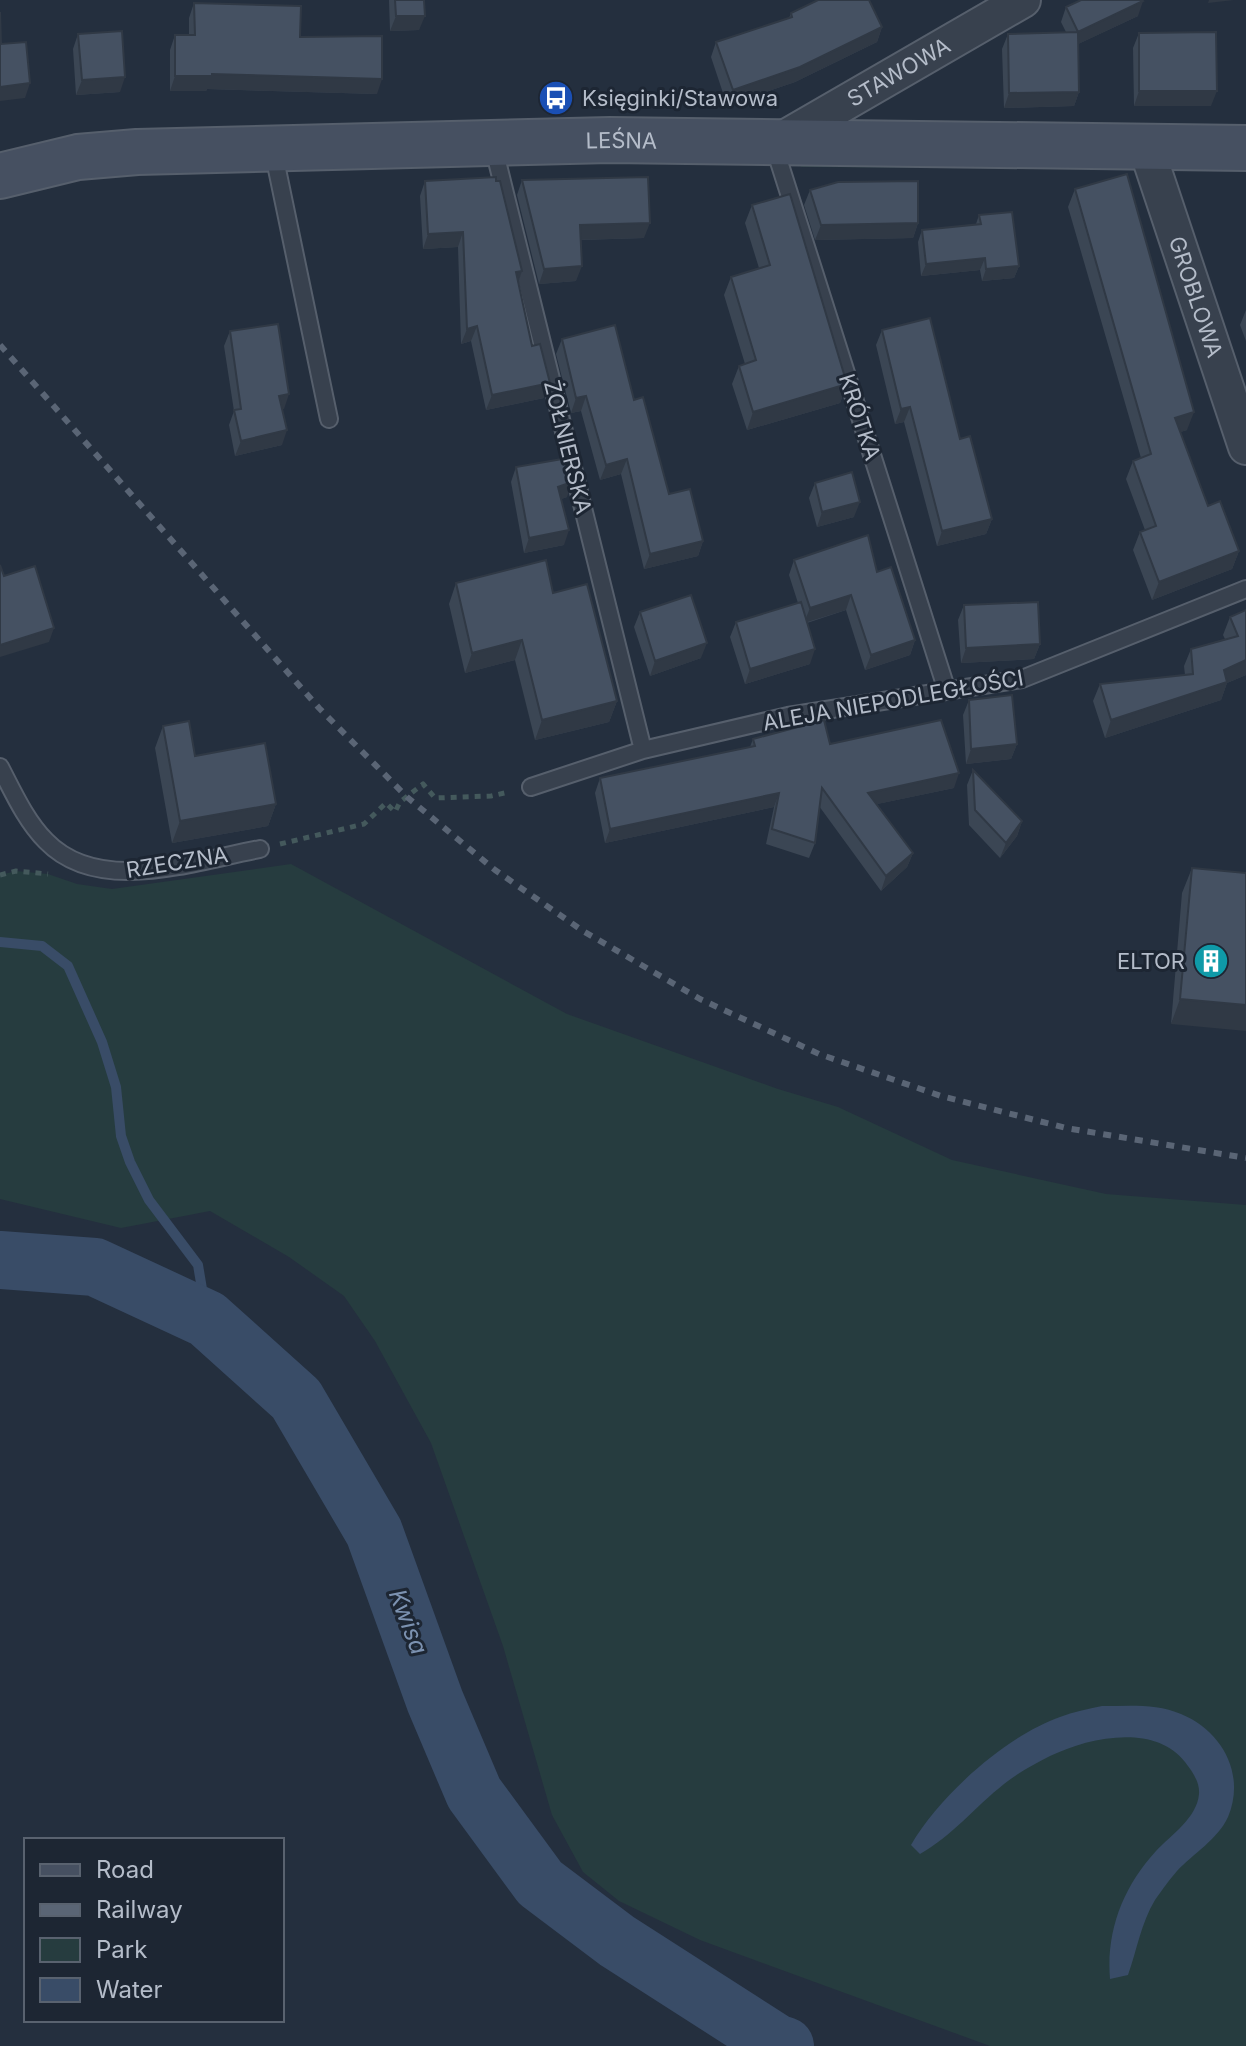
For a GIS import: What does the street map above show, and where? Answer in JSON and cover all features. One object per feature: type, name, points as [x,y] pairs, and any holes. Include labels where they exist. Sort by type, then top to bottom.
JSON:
[{"type":"main road","name":"LEŚNA","points":[[0,176],[78,157],[137,152],[610,140],[1246,148]]},
{"type":"street","name":"STAWOWA","points":[[773,144],[1023,0]]},
{"type":"street","name":"GROBLOWA","points":[[1146,147],[1246,447]]},
{"type":"lane","name":"ŻOŁNIERSKA","points":[[493,144],[643,750]]},
{"type":"lane","name":"KRÓTKA","points":[[773,144],[947,691]]},
{"type":"lane","points":[[273,148],[329,419]]},
{"type":"lane","name":"ALEJA NIEPODLEGŁOŚCI","points":[[531,787],[643,750],[788,716],[1022,679],[1246,589]]},
{"type":"lane","name":"RZECZNA","points":[[0,767],[21,807],[44,839],[75,862],[104,870],[140,870],[260,849]]},
{"type":"path","points":[[260,849],[364,824],[386,803],[395,812],[400,802],[423,784],[435,798],[491,796],[531,787]]},
{"type":"path","points":[[0,875],[16,871],[48,874],[75,862]]},
{"type":"green space","points":[[802,162],[1126,163],[1127,169],[801,167]]},
{"type":"green space","points":[[291,864],[567,1014],[778,1089],[838,1107],[952,1160],[1106,1194],[1246,1205],[1246,2046],[990,2046],[700,1940],[619,1901],[583,1872],[552,1815],[503,1646],[431,1443],[375,1341],[344,1296],[289,1257],[210,1211],[121,1228],[0,1199],[0,875],[16,871],[48,874],[77,884],[112,889]]},
{"type":"water","points":[[1102,1706],[1162,1708],[1196,1722],[1219,1743],[1227,1756],[1234,1785],[1233,1801],[1224,1825],[1177,1871],[1155,1900],[1128,1975],[1110,1979],[1114,1927],[1126,1895],[1144,1865],[1194,1811],[1197,1803],[1199,1790],[1195,1777],[1172,1750],[1157,1742],[1121,1737],[1066,1749],[1009,1780],[943,1839],[920,1854],[911,1845],[938,1807],[997,1753],[1039,1726],[1065,1715]]},
{"type":"building","points":[[395,0],[424,0],[425,16],[396,16]]},
{"type":"building","points":[[818,0],[869,0],[882,27],[800,67],[733,90],[716,42],[792,17],[791,13]]},
{"type":"building","points":[[1081,0],[1143,1],[1078,32],[1066,7]]},
{"type":"building","points":[[194,3],[301,6],[300,37],[382,36],[382,79],[212,74],[175,76],[175,35],[195,35]]},
{"type":"building","points":[[0,12],[1,44],[26,42],[30,83],[0,87]]},
{"type":"building","points":[[122,31],[125,77],[82,80],[78,34]]},
{"type":"building","points":[[1078,32],[1079,92],[1009,93],[1008,34]]},
{"type":"building","points":[[1216,32],[1217,91],[1139,91],[1139,33]]},
{"type":"building","points":[[1127,174],[1194,412],[1175,418],[1208,506],[1220,501],[1239,551],[1159,582],[1140,532],[1156,526],[1133,461],[1151,454],[1075,189]]},
{"type":"building","points":[[496,177],[496,181],[500,181],[522,271],[516,272],[532,346],[540,344],[550,383],[492,395],[477,326],[467,329],[463,232],[428,234],[425,181]]},
{"type":"building","points":[[648,177],[650,223],[580,225],[582,266],[544,269],[522,180]]},
{"type":"building","points":[[918,181],[918,223],[821,225],[810,190],[838,182]]},
{"type":"building","points":[[790,194],[847,384],[753,412],[739,366],[756,360],[731,277],[770,265],[752,205]]},
{"type":"building","points":[[1012,212],[1019,266],[986,269],[985,258],[926,264],[922,230],[981,224],[979,215]]},
{"type":"building","points":[[930,318],[960,439],[970,436],[992,519],[942,531],[910,407],[901,409],[882,330]]},
{"type":"building","points":[[278,324],[289,394],[279,396],[287,430],[241,441],[234,410],[241,409],[230,331]]},
{"type":"building","points":[[615,325],[634,400],[643,397],[669,494],[690,489],[703,541],[650,554],[627,459],[606,465],[586,396],[576,398],[562,339]]},
{"type":"building","points":[[568,458],[572,482],[558,487],[569,530],[529,538],[516,467]]},
{"type":"building","points":[[852,472],[860,502],[822,512],[815,483]]},
{"type":"building","points":[[868,535],[877,572],[891,567],[915,640],[871,655],[851,595],[810,608],[794,560]]},
{"type":"building","points":[[546,560],[553,593],[587,584],[617,701],[542,720],[522,640],[472,653],[456,583]]},
{"type":"building","points":[[0,565],[4,576],[35,566],[54,628],[0,645]]},
{"type":"building","points":[[691,595],[707,643],[655,661],[640,612]]},
{"type":"building","points":[[801,602],[815,649],[750,669],[736,622]]},
{"type":"building","points":[[1038,602],[1040,644],[966,648],[964,605]]},
{"type":"building","points":[[1246,610],[1246,660],[1224,670],[1227,682],[1111,720],[1100,684],[1193,674],[1191,649],[1238,636],[1230,617]]},
{"type":"building","points":[[1012,695],[1017,744],[971,749],[969,700]]},
{"type":"building","points":[[824,720],[830,744],[941,720],[959,773],[868,793],[913,853],[886,876],[822,788],[815,843],[772,829],[779,793],[610,829],[600,778],[755,746],[753,739]]},
{"type":"building","points":[[189,721],[195,756],[265,743],[276,804],[180,821],[163,726]]},
{"type":"building","points":[[973,770],[1022,821],[1006,843],[975,810]]},
{"type":"building","name":"ELTOR","points":[[1192,868],[1246,873],[1246,1005],[1180,999]]},
{"type":"waterway","points":[[0,942],[42,946],[68,966],[102,1042],[116,1087],[121,1136],[130,1162],[149,1200],[198,1265],[207,1319]]},
{"type":"waterway","name":"Kwisa","points":[[0,1260],[95,1267],[207,1319],[296,1399],[374,1532],[435,1701],[474,1793],[540,1883],[617,1941],[785,2046]]},
{"type":"railway","points":[[0,345],[319,708],[407,797],[495,870],[583,931],[700,999],[819,1054],[941,1096],[1066,1128],[1246,1158]]},
{"type":"place","name":"Księginki/Stawowa","points":[[556,98]]},
{"type":"place","name":"ELTOR","points":[[1211,961]]}]
